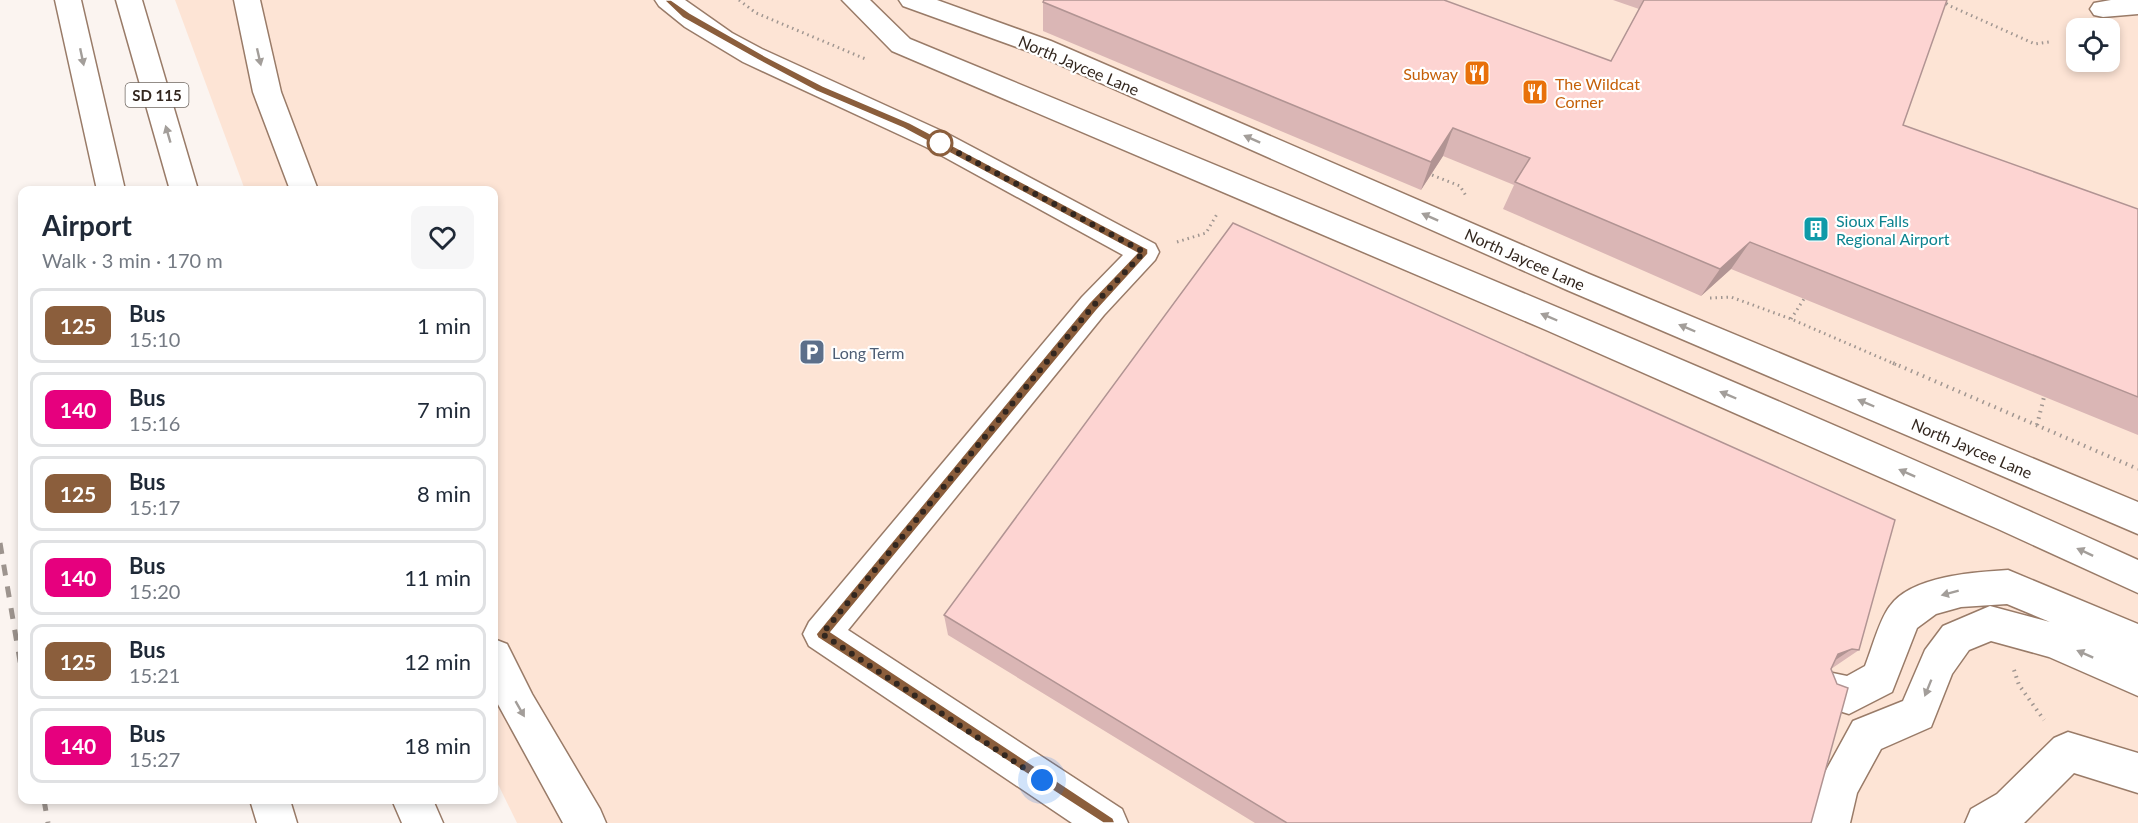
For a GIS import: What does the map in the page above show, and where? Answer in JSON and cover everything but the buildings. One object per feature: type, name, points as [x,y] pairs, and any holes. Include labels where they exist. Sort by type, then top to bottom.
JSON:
[{"type":"main road","points":[[68,0],[110,186]]},
{"type":"main road","name":"SD 115","points":[[129,0],[183,186]]},
{"type":"main road","points":[[247,0],[267,92],[302,186]]},
{"type":"main road","points":[[668,0],[687,16],[820,89],[906,125],[1144,252],[1093,306],[822,634],[1108,823]]},
{"type":"main road","points":[[855,0],[901,45],[1568,326],[2010,518],[2138,577]]},
{"type":"main road","name":"North Jaycee Lane","points":[[912,0],[1042,47],[1578,282],[2138,518]]},
{"type":"main road","points":[[2103,9],[2138,6]]},
{"type":"main road","points":[[1823,689],[1849,695],[1879,679],[1903,617],[1926,600],[1961,590],[2008,587],[2138,642]]},
{"type":"main road","points":[[1830,823],[1838,788],[1867,735],[1917,714],[1938,663],[1956,638],[1990,623],[2054,641],[2138,678]]},
{"type":"main road","points":[[498,665],[518,707],[586,823]]},
{"type":"main road","points":[[1985,823],[2011,808],[2068,752],[2138,773]]},
{"type":"main road","points":[[271,804],[277,823]]},
{"type":"main road","points":[[414,804],[423,823]]},
{"type":"path","points":[[739,0],[756,13]]},
{"type":"path","points":[[1942,0],[2035,44],[2049,42]]},
{"type":"path","points":[[1418,169],[1460,186],[1470,201]]},
{"type":"path","points":[[1144,252],[1206,233],[1221,208]]},
{"type":"path","points":[[1701,299],[1731,297],[1791,319],[2138,469]]},
{"type":"path","points":[[1791,319],[1804,300]]},
{"type":"path","points":[[2037,425],[2044,397]]},
{"type":"shaded area","name":"Sioux Falls Regional Airport","points":[[175,0],[2138,0],[2138,823],[517,823],[498,784],[498,186],[244,186]]},
{"type":"railway","points":[[0,543],[18,649]]},
{"type":"railway","points":[[45,804],[48,823]]},
{"type":"bus line","name":"125","points":[[668,0],[687,16],[742,48],[820,89],[906,125],[1144,252],[1093,306],[822,634],[1108,823]]},
{"type":"place","name":"Subway","points":[[1477,73]]},
{"type":"place","name":"The Wildcat Corner","points":[[1535,92]]},
{"type":"place","name":"Sioux Falls Regional Airport","points":[[1816,229]]},
{"type":"place","name":"Long Term","points":[[812,352]]},
{"type":"route","points":[[940,143],[1144,252],[1093,306],[822,634],[1042,780]]}]
